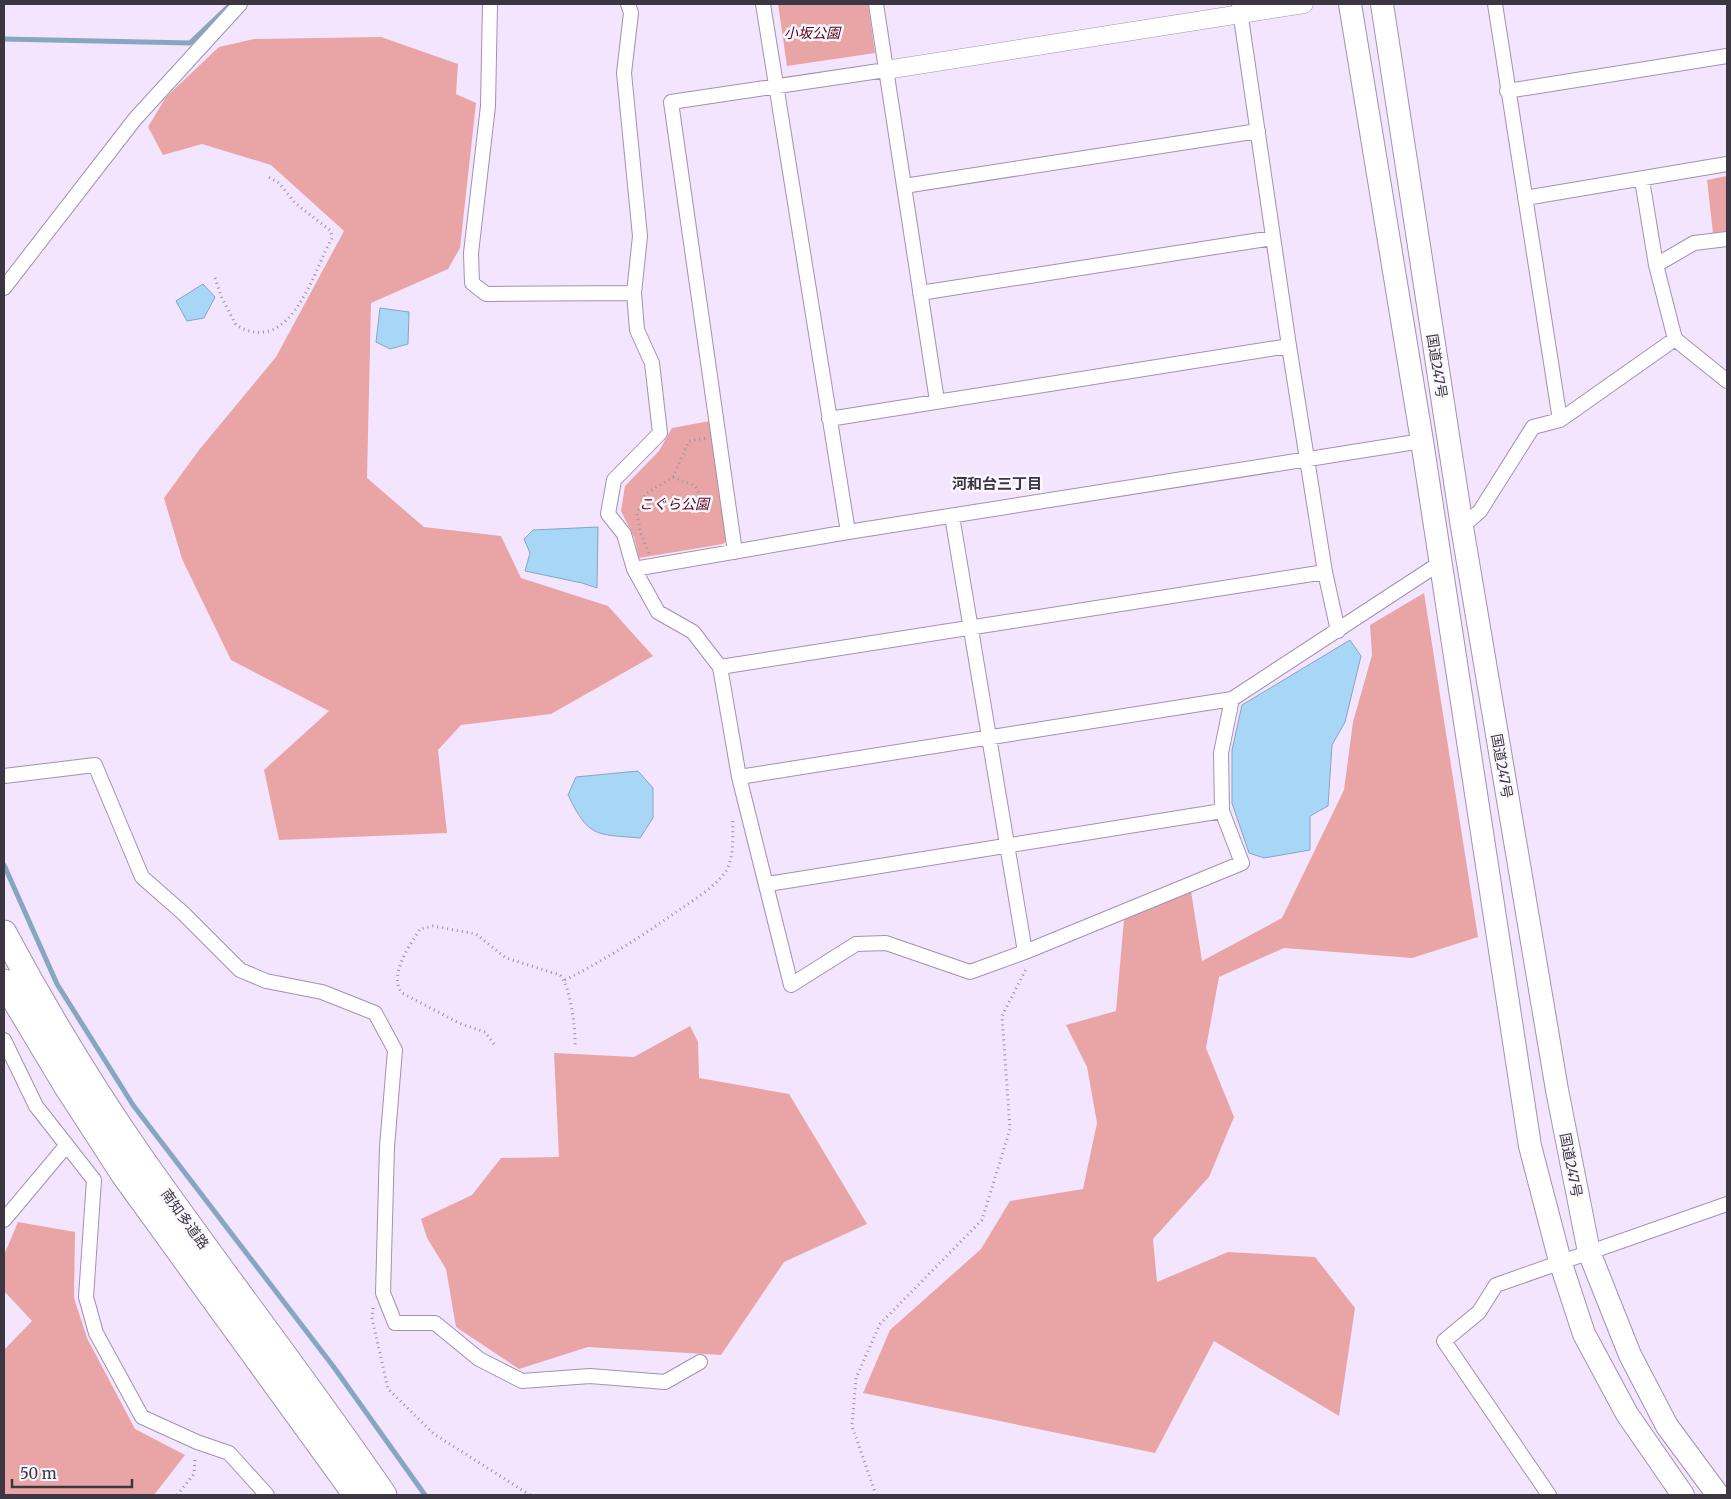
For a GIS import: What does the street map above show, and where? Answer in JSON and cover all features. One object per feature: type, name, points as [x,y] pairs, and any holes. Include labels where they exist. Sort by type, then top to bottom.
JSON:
[{"type":"highway","name":"国道247号","points":[[1350,4],[1422,441],[1530,1146],[1560,1262],[1584,1334],[1627,1414],[1683,1495]]},
{"type":"highway","name":"国道247号","points":[[1382,4],[1462,527],[1557,1090],[1588,1252],[1630,1355],[1668,1426],[1718,1495]]},
{"type":"highway","name":"南知多道路","points":[[4,933],[33,987],[140,1157],[345,1438],[384,1495]]},
{"type":"highway","name":"南知多道路","points":[[4,982],[67,1088],[124,1175],[356,1495]]},
{"type":"street","points":[[4,288],[135,119],[240,4]]},
{"type":"street","points":[[490,4],[488,106],[471,253],[472,283],[486,294],[634,294]]},
{"type":"street","points":[[628,4],[631,13],[624,73],[640,236],[634,294],[637,330],[652,363],[660,433],[614,480],[608,514],[624,534],[634,569],[658,612],[693,632],[720,667],[739,777],[768,884],[792,985],[856,944],[886,943],[970,972],[1025,952],[1242,863],[1222,811],[1221,753],[1232,699]]},
{"type":"street","points":[[763,4],[848,532]]},
{"type":"street","points":[[876,4],[937,401]]},
{"type":"street","points":[[735,552],[671,102],[886,70],[1240,9],[1304,4]]},
{"type":"street","points":[[1495,4],[1507,92],[1560,420]]},
{"type":"street","points":[[1240,9],[1289,346],[1309,459],[1325,572],[1338,631]]},
{"type":"street","points":[[1507,92],[1727,56]]},
{"type":"street","points":[[904,186],[1258,131]]},
{"type":"street","points":[[1525,198],[1642,180],[1727,164]]},
{"type":"street","points":[[1642,180],[1656,265],[1674,339],[1727,381]]},
{"type":"street","points":[[920,293],[1273,238]]},
{"type":"street","points":[[1656,265],[1694,243],[1727,239]]},
{"type":"street","points":[[1462,527],[1480,511],[1533,427],[1560,420],[1674,339]]},
{"type":"street","points":[[829,420],[937,401],[1289,346]]},
{"type":"street","points":[[634,569],[848,532],[1422,441]]},
{"type":"street","points":[[952,516],[1025,952]]},
{"type":"street","points":[[739,777],[1232,699],[1440,563]]},
{"type":"street","points":[[720,667],[971,630],[1325,572]]},
{"type":"street","points":[[4,776],[95,765],[142,877],[183,913],[240,970],[266,981],[322,992],[375,1013],[395,1050],[387,1147],[383,1294],[395,1323],[435,1323],[479,1359],[522,1381],[590,1376],[665,1382],[700,1362]]},
{"type":"street","points":[[768,884],[1222,811]]},
{"type":"street","points":[[4,1040],[36,1106],[94,1180],[86,1297],[96,1333],[142,1417],[196,1442],[229,1453],[267,1495]]},
{"type":"street","points":[[4,1220],[66,1146]]},
{"type":"street","points":[[1549,1495],[1444,1341],[1479,1312],[1496,1285],[1727,1204]]},
{"type":"path","points":[[214,278],[236,325],[252,332],[262,332],[283,325],[299,305],[312,282],[320,260],[332,238],[331,231],[295,203],[279,183],[267,176]]},
{"type":"path","points":[[653,566],[641,534],[637,514],[645,494],[673,477],[689,441],[719,436]]},
{"type":"path","points":[[673,477],[694,486],[710,510]]},
{"type":"path","points":[[565,980],[621,950],[700,896],[718,880],[727,870],[731,858],[733,812]]},
{"type":"path","points":[[494,1044],[492,1038],[485,1032],[460,1023],[402,993],[398,988],[396,983],[400,966],[420,929],[433,926],[476,934],[506,958],[552,971],[565,980],[568,1000],[574,1014],[575,1046]]},
{"type":"path","points":[[876,1495],[852,1426],[856,1378],[880,1324],[982,1220],[1010,1129],[1002,1016],[1029,963],[1025,952]]},
{"type":"path","points":[[374,1298],[372,1318],[388,1389],[434,1434],[530,1495]]},
{"type":"path","points":[[177,1495],[194,1474],[196,1442]]},
{"type":"green space","name":"小坂公園","points":[[778,4],[868,4],[875,53],[787,66]]},
{"type":"green space","points":[[381,37],[458,64],[456,94],[476,103],[460,248],[448,269],[371,303],[367,478],[424,527],[501,536],[521,578],[608,606],[653,656],[551,714],[461,725],[438,750],[447,833],[279,840],[264,770],[329,711],[231,660],[182,559],[164,498],[199,450],[276,357],[344,231],[271,165],[202,144],[163,155],[148,127],[166,97],[219,47],[254,39]]},
{"type":"green space","points":[[1727,176],[1727,231],[1713,233],[1707,180]]},
{"type":"green space","name":"こぐら公園","points":[[710,421],[728,539],[723,544],[639,558],[634,537],[621,511],[625,486],[659,451],[672,428]]},
{"type":"green space","points":[[1424,593],[1478,937],[1412,958],[1284,948],[1219,977],[1206,1048],[1234,1117],[1209,1177],[1153,1239],[1157,1282],[1228,1252],[1315,1257],[1355,1308],[1339,1416],[1214,1341],[1155,1453],[863,1393],[890,1330],[981,1249],[1010,1201],[1083,1189],[1097,1123],[1087,1067],[1066,1025],[1116,1011],[1124,919],[1191,891],[1202,961],[1282,918],[1344,790],[1353,722],[1372,655],[1370,625]]},
{"type":"green space","points":[[690,1026],[698,1042],[699,1078],[789,1094],[867,1224],[784,1262],[721,1355],[588,1347],[519,1369],[456,1327],[446,1269],[427,1238],[421,1219],[472,1195],[501,1158],[559,1157],[554,1053],[634,1057]]},
{"type":"green space","points":[[18,1222],[75,1232],[74,1298],[87,1338],[135,1429],[185,1455],[154,1495],[4,1495],[4,1350],[32,1321],[4,1291],[4,1255]]},
{"type":"water","points":[[203,284],[215,297],[204,318],[187,321],[176,301]]},
{"type":"water","points":[[380,308],[409,312],[408,344],[390,349],[376,342]]},
{"type":"water","points":[[598,527],[597,588],[525,571],[530,553],[524,539],[533,530]]},
{"type":"water","points":[[1350,640],[1361,656],[1345,722],[1332,745],[1328,806],[1310,816],[1310,850],[1264,858],[1249,853],[1232,803],[1232,750],[1242,705]]},
{"type":"water","points":[[638,771],[653,788],[653,818],[640,838],[603,834],[588,826],[575,809],[568,795],[576,777]]},
{"type":"waterway","points":[[4,39],[190,43],[231,4]]},
{"type":"waterway","points":[[4,865],[57,984],[133,1105],[333,1366],[425,1495]]},
{"type":"district","name":"河和台三丁目","points":[[997,483]]}]
